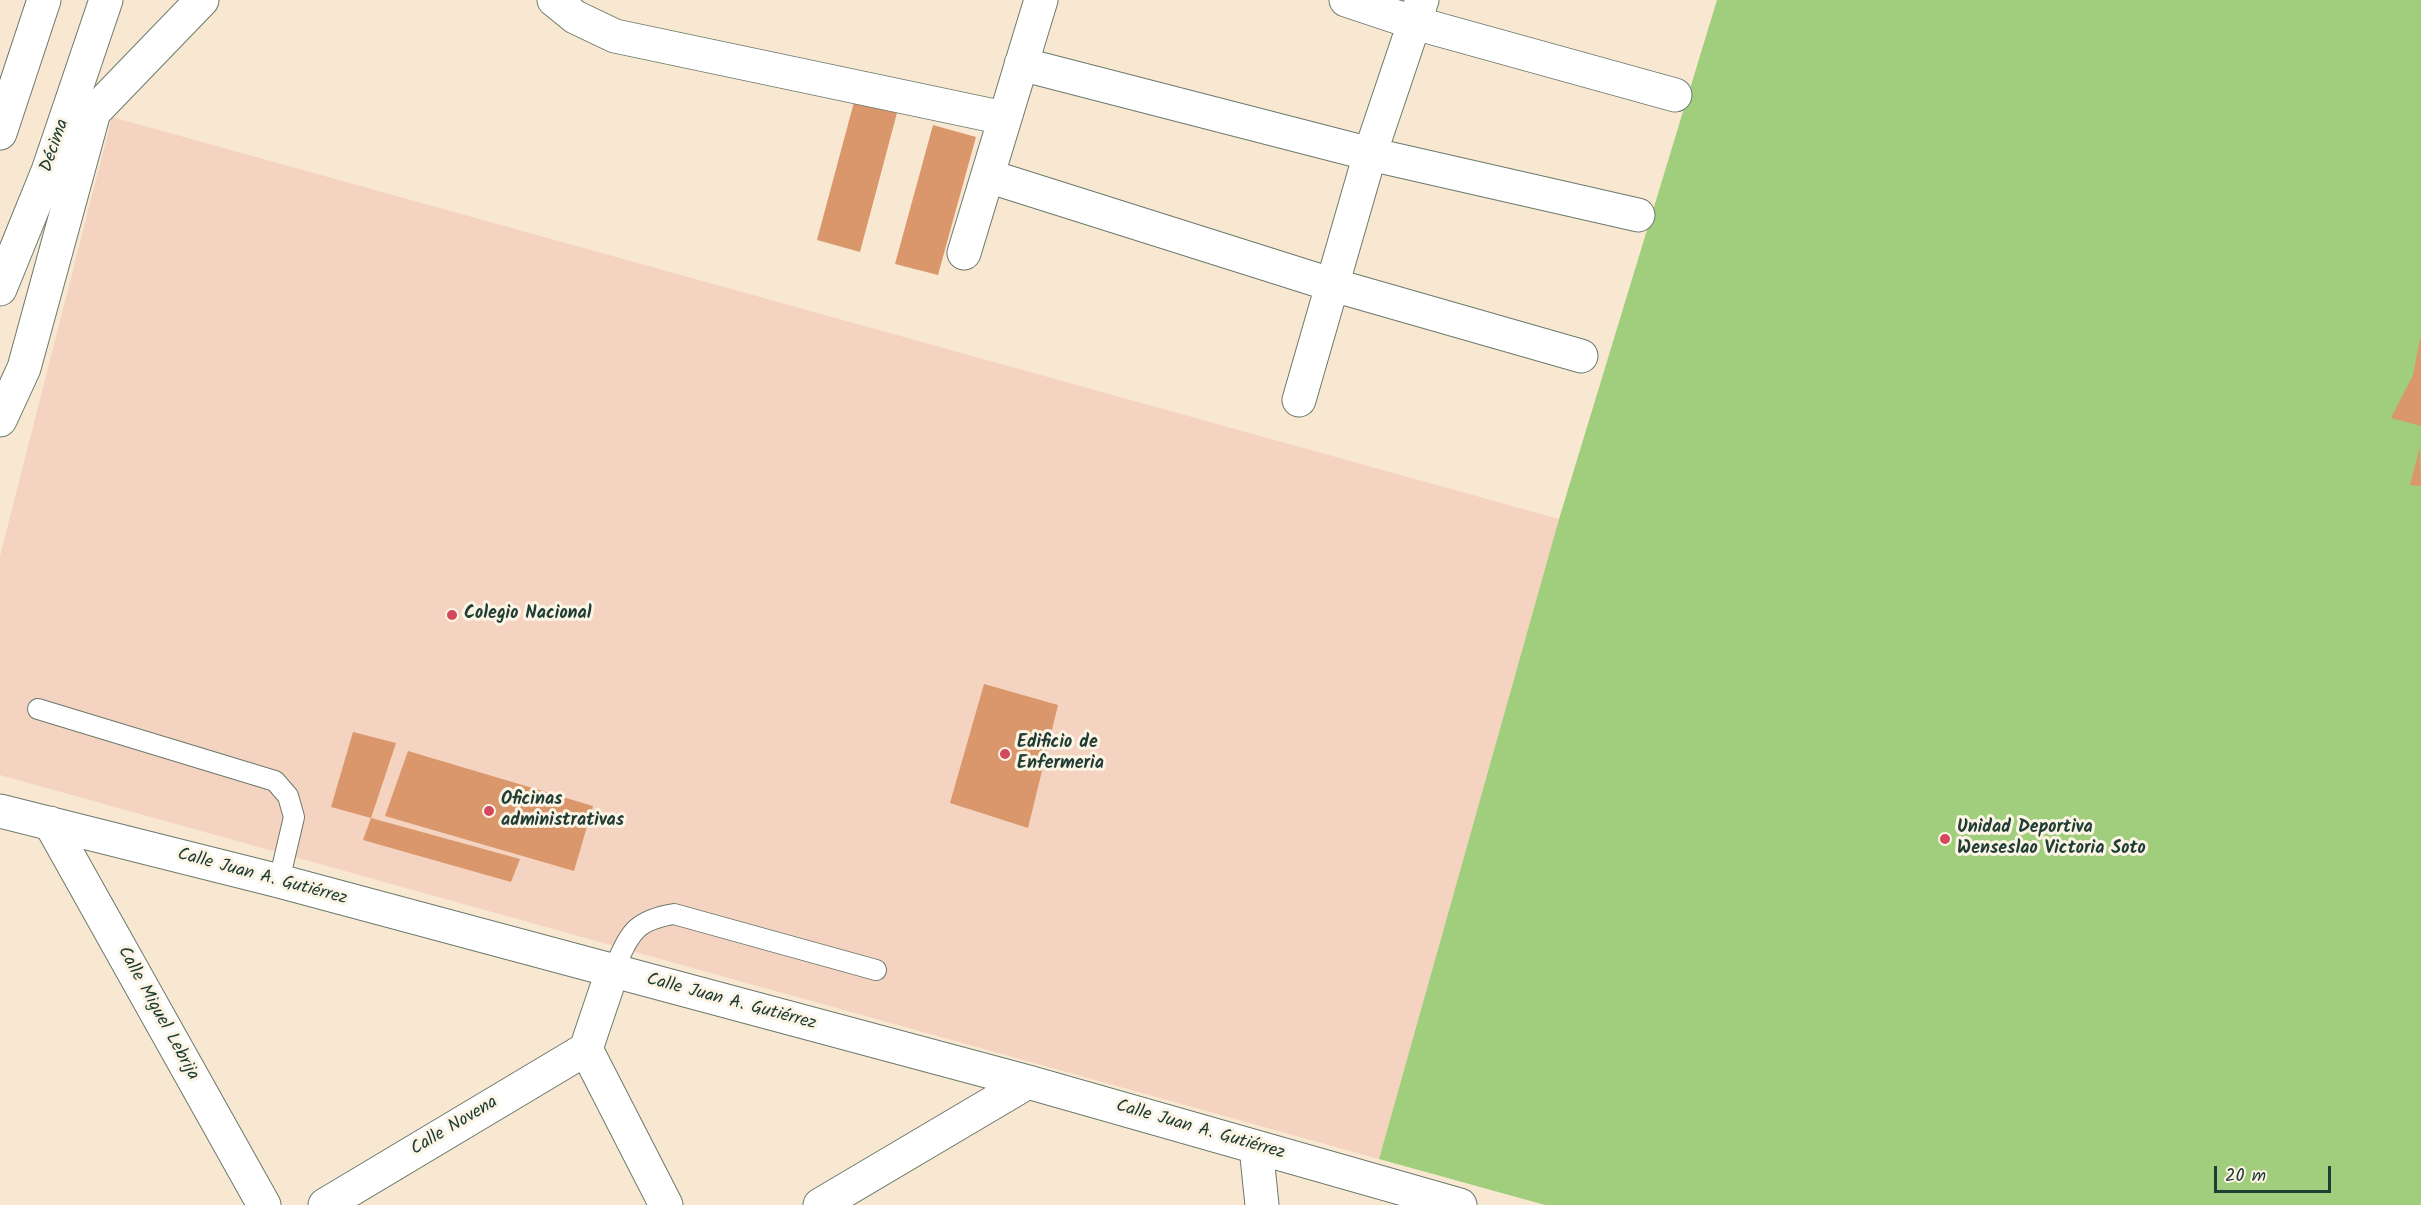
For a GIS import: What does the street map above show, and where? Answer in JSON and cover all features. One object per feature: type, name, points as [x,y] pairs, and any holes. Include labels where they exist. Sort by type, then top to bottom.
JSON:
[{"type":"street","points":[[0,133],[45,0]]},
{"type":"street","name":"Décima","points":[[0,289],[48,171],[106,0]]},
{"type":"street","points":[[0,420],[24,368],[94,112],[202,0]]},
{"type":"street","points":[[554,0],[575,17],[615,36],[1004,118]]},
{"type":"street","points":[[964,253],[1041,0]]},
{"type":"street","points":[[1346,0],[1418,11],[1675,95]]},
{"type":"street","points":[[1299,400],[1370,154],[1418,11]]},
{"type":"street","points":[[1021,64],[1370,154],[1638,215]]},
{"type":"street","points":[[988,176],[1333,285],[1581,356]]},
{"type":"street","name":"Calle Juan A. Gutiérrez","points":[[0,811],[279,881],[1028,1082],[1460,1205]]},
{"type":"street","name":"Calle Miguel Lebrija","points":[[50,823],[264,1205]]},
{"type":"street","points":[[612,972],[586,1049],[666,1205]]},
{"type":"street","name":"Calle Novena","points":[[325,1205],[586,1049]]},
{"type":"street","points":[[820,1205],[1028,1082]]},
{"type":"street","points":[[1256,1147],[1262,1205]]},
{"type":"lane","points":[[38,709],[275,781],[288,796],[294,817],[279,881]]},
{"type":"lane","points":[[612,972],[631,933],[652,917],[674,914],[876,970]]},
{"type":"shaded area","points":[[112,117],[1559,519],[1379,1159],[0,775],[0,556]]},
{"type":"green space","name":"Unidad Deportiva Wenseslao Victoria Soto","points":[[1717,0],[2421,0],[2421,1205],[1545,1205],[1379,1159],[1559,519]]},
{"type":"building","points":[[854,102],[897,113],[860,252],[817,240]]},
{"type":"building","points":[[933,125],[976,137],[938,275],[895,264]]},
{"type":"building","points":[[2420,338],[2421,426],[2391,418],[2413,375]]},
{"type":"building","points":[[2420,447],[2421,486],[2410,485]]},
{"type":"building","name":"Edificio de Enfermeria","points":[[984,684],[1058,705],[1028,828],[950,803]]},
{"type":"building","points":[[353,732],[396,743],[371,818],[331,807]]},
{"type":"building","name":"Oficinas administrativas","points":[[408,751],[593,806],[574,871],[385,816]]},
{"type":"building","points":[[371,818],[520,859],[511,882],[363,840]]},
{"type":"place","name":"Colegio Nacional","points":[[452,615]]},
{"type":"place","name":"Edificio de Enfermeria","points":[[1005,754]]},
{"type":"place","name":"Oficinas administrativas","points":[[489,811]]},
{"type":"place","name":"Unidad Deportiva Wenseslao Victoria Soto","points":[[1945,839]]}]
